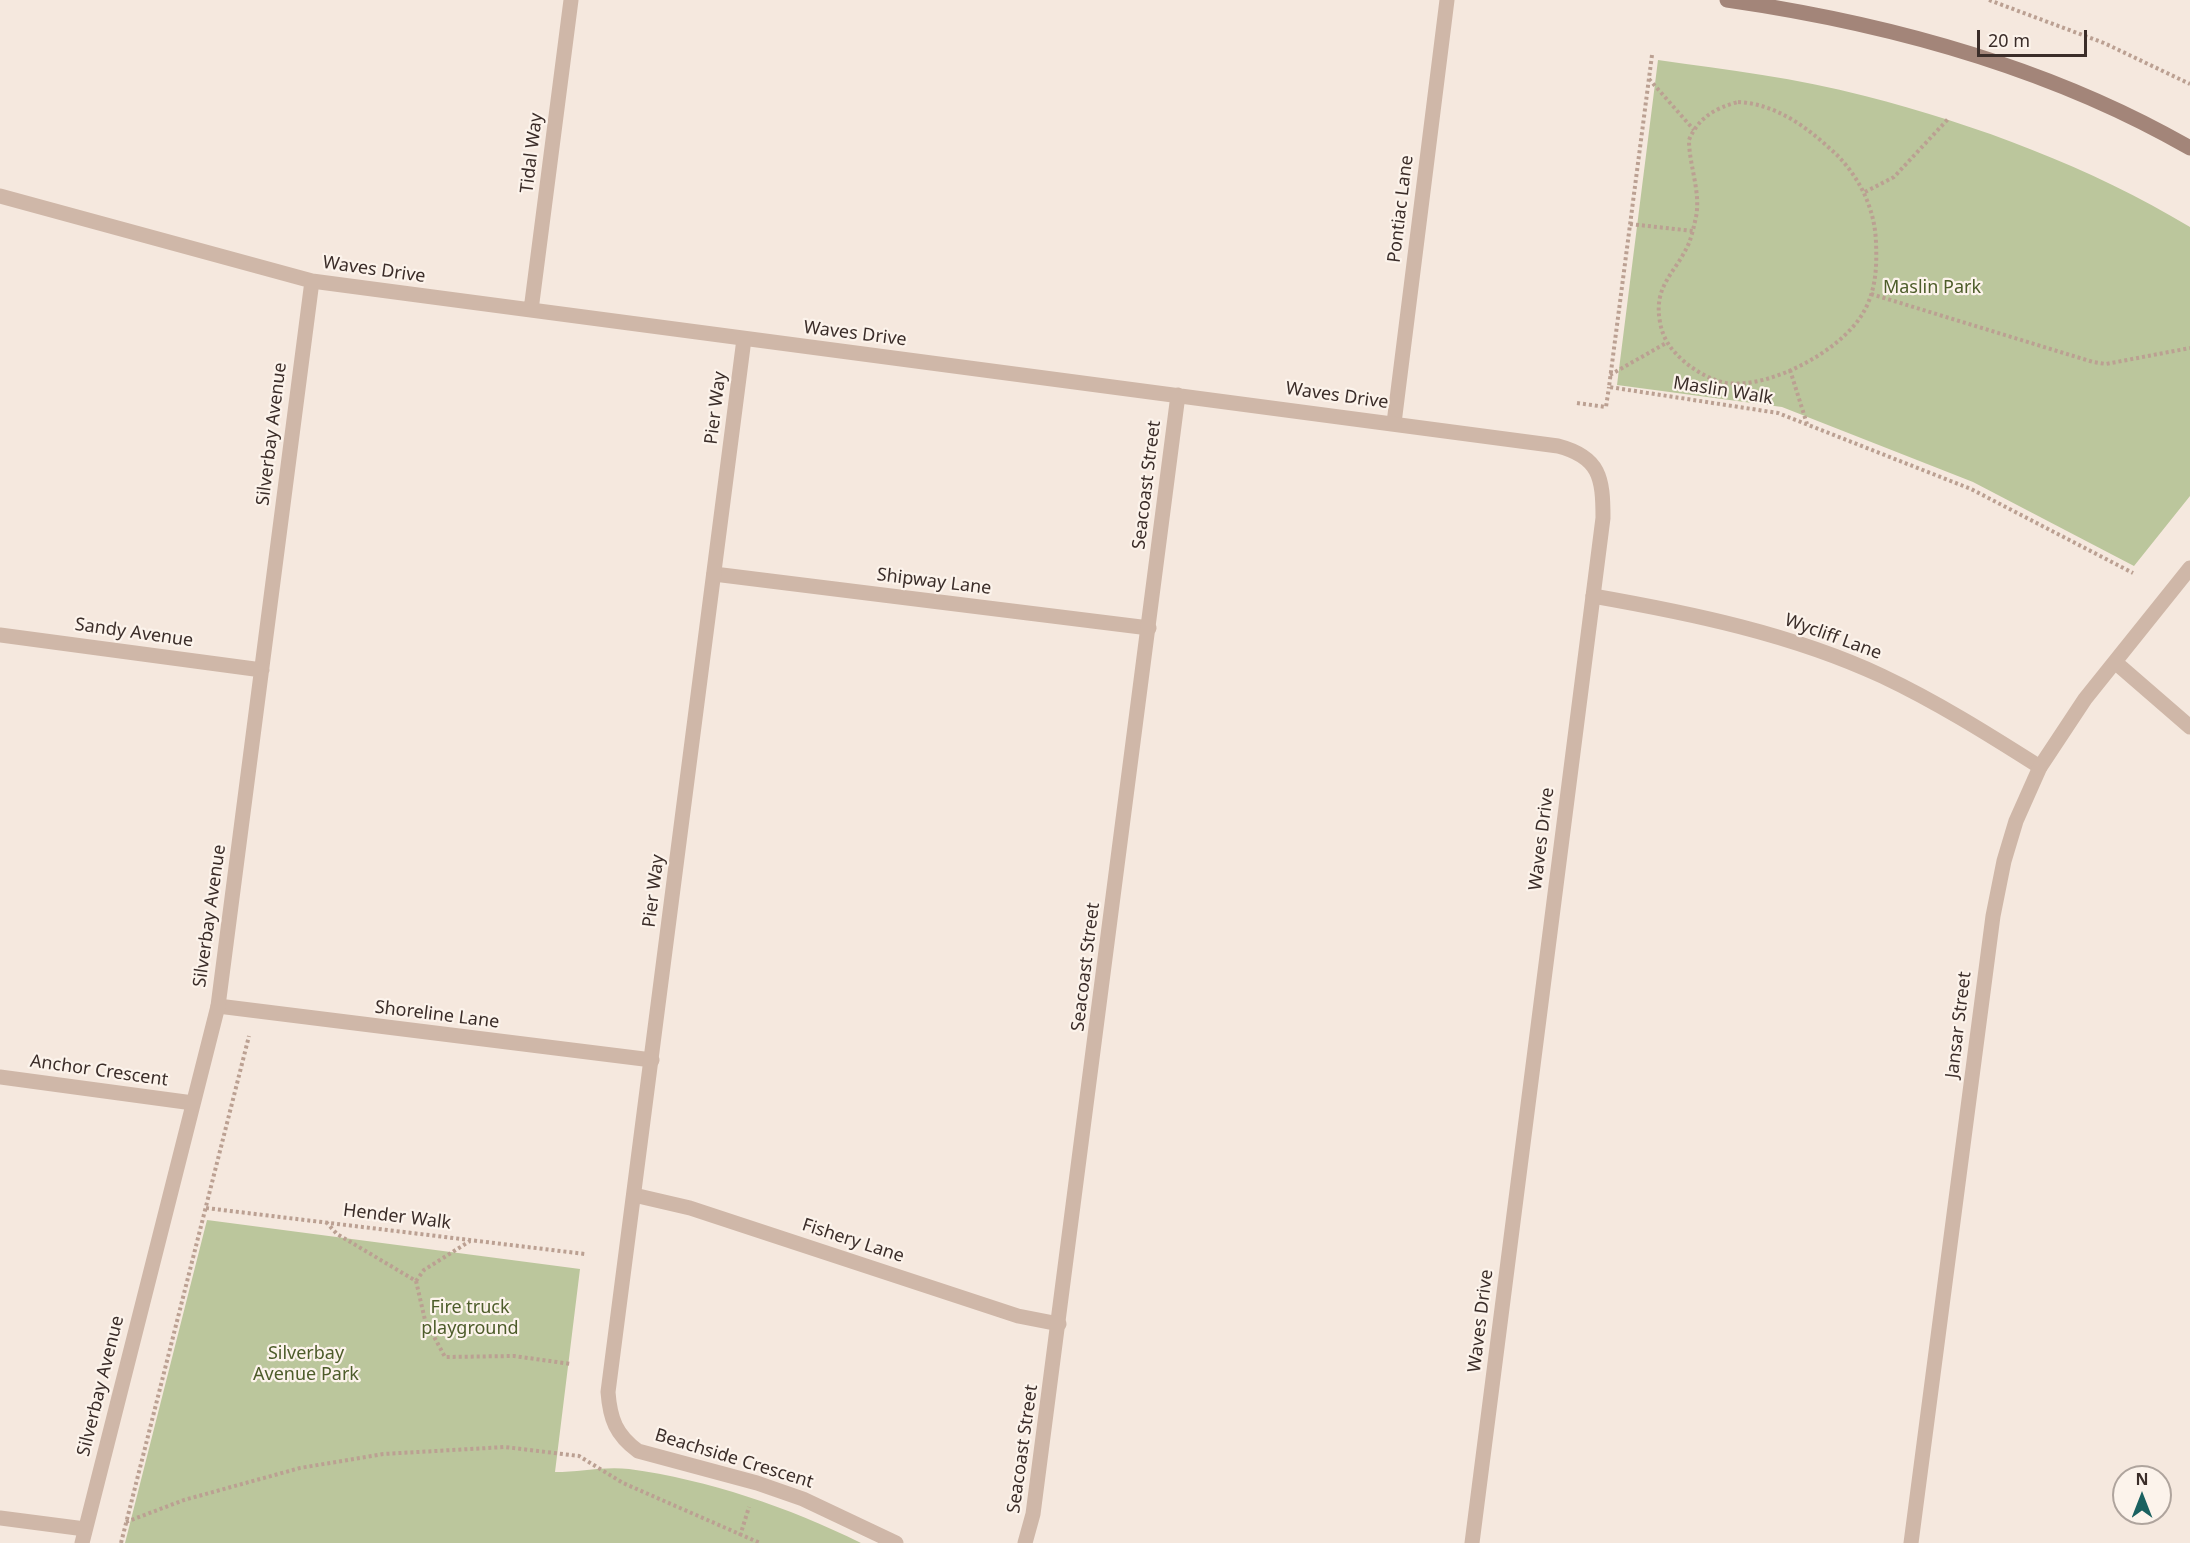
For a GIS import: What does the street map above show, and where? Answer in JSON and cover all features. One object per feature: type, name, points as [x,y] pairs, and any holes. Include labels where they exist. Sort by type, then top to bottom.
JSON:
[{"type":"street","name":"Tidal Way","points":[[531,310],[571,0]]},
{"type":"street","name":"Pontiac Lane","points":[[1394,423],[1447,0]]},
{"type":"street","points":[[1727,0],[1850,21],[1930,41],[2077,93],[2145,124],[2190,148]]},
{"type":"street","name":"Waves Drive","points":[[0,196],[312,281],[1394,423],[1558,446],[1588,458],[1595,467],[1603,492],[1603,518],[1472,1543]]},
{"type":"street","name":"Silverbay Avenue","points":[[84,1536],[218,1006],[312,281]]},
{"type":"street","name":"Pier Way","points":[[626,1442],[617,1431],[610,1414],[608,1392],[744,339]]},
{"type":"street","name":"Seacoast Street","points":[[1025,1543],[1034,1514],[1178,395]]},
{"type":"street","name":"Jansar Street","points":[[1911,1543],[1993,916],[2004,861],[2016,821],[2040,767],[2064,727],[2190,568]]},
{"type":"street","name":"Shipway Lane","points":[[714,574],[1149,628]]},
{"type":"street","name":"Wycliff Lane","points":[[1593,596],[1782,638],[1880,675],[1949,710],[2040,767]]},
{"type":"street","name":"Sandy Avenue","points":[[0,635],[262,670]]},
{"type":"street","points":[[2115,662],[2190,727]]},
{"type":"street","name":"Shoreline Lane","points":[[218,1006],[652,1060]]},
{"type":"street","name":"Anchor Crescent","points":[[0,1077],[193,1103]]},
{"type":"street","name":"Fishery Lane","points":[[634,1194],[690,1208],[1018,1316],[1059,1324]]},
{"type":"street","name":"Beachside Crescent","points":[[626,1442],[638,1451],[757,1483],[803,1499],[896,1543]]},
{"type":"street","points":[[0,1518],[84,1536]]},
{"type":"path","points":[[1989,0],[2104,43],[2190,84]]},
{"type":"path","points":[[1577,403],[1606,407],[1652,56]]},
{"type":"path","points":[[1649,79],[1694,130]]},
{"type":"path","points":[[1738,102],[1754,103],[1780,112],[1826,145],[1844,162],[1865,192],[1875,225],[1877,270],[1871,294],[1862,315],[1833,346],[1790,370],[1745,382],[1726,382],[1694,369],[1666,342],[1658,306],[1661,293],[1665,280],[1689,244],[1697,214],[1689,158],[1689,140],[1694,130],[1707,116],[1722,106],[1738,102]]},
{"type":"path","points":[[1865,192],[1894,177],[1949,118]]},
{"type":"path","points":[[1630,224],[1693,231]]},
{"type":"path","points":[[1871,294],[2092,362],[2106,364],[2190,348]]},
{"type":"path","points":[[1610,375],[1666,342]]},
{"type":"path","points":[[1790,370],[1808,424]]},
{"type":"path","name":"Maslin Walk","points":[[1609,387],[1778,413],[1971,489],[2133,573]]},
{"type":"path","points":[[121,1543],[255,1012]]},
{"type":"path","name":"Hender Walk","points":[[206,1209],[585,1254]]},
{"type":"path","points":[[326,1222],[337,1234],[416,1281],[425,1320],[446,1357],[514,1356],[571,1364]]},
{"type":"path","points":[[416,1281],[424,1270],[471,1240]]},
{"type":"path","points":[[126,1522],[184,1500],[300,1468],[383,1454],[505,1447],[579,1456],[623,1483],[760,1543]]},
{"type":"green space","name":"Maslin Park","points":[[1658,60],[1814,84],[1949,120],[2073,167],[2152,205],[2190,227],[2190,496],[2134,566],[1973,482],[1782,407],[1617,385]]},
{"type":"green space","name":"Silverbay Avenue Park","points":[[207,1220],[580,1269],[555,1472],[620,1468],[689,1480],[777,1507],[861,1543],[125,1543]]},
{"type":"park label","name":"Fire truck playground","points":[[470,1318]]}]
